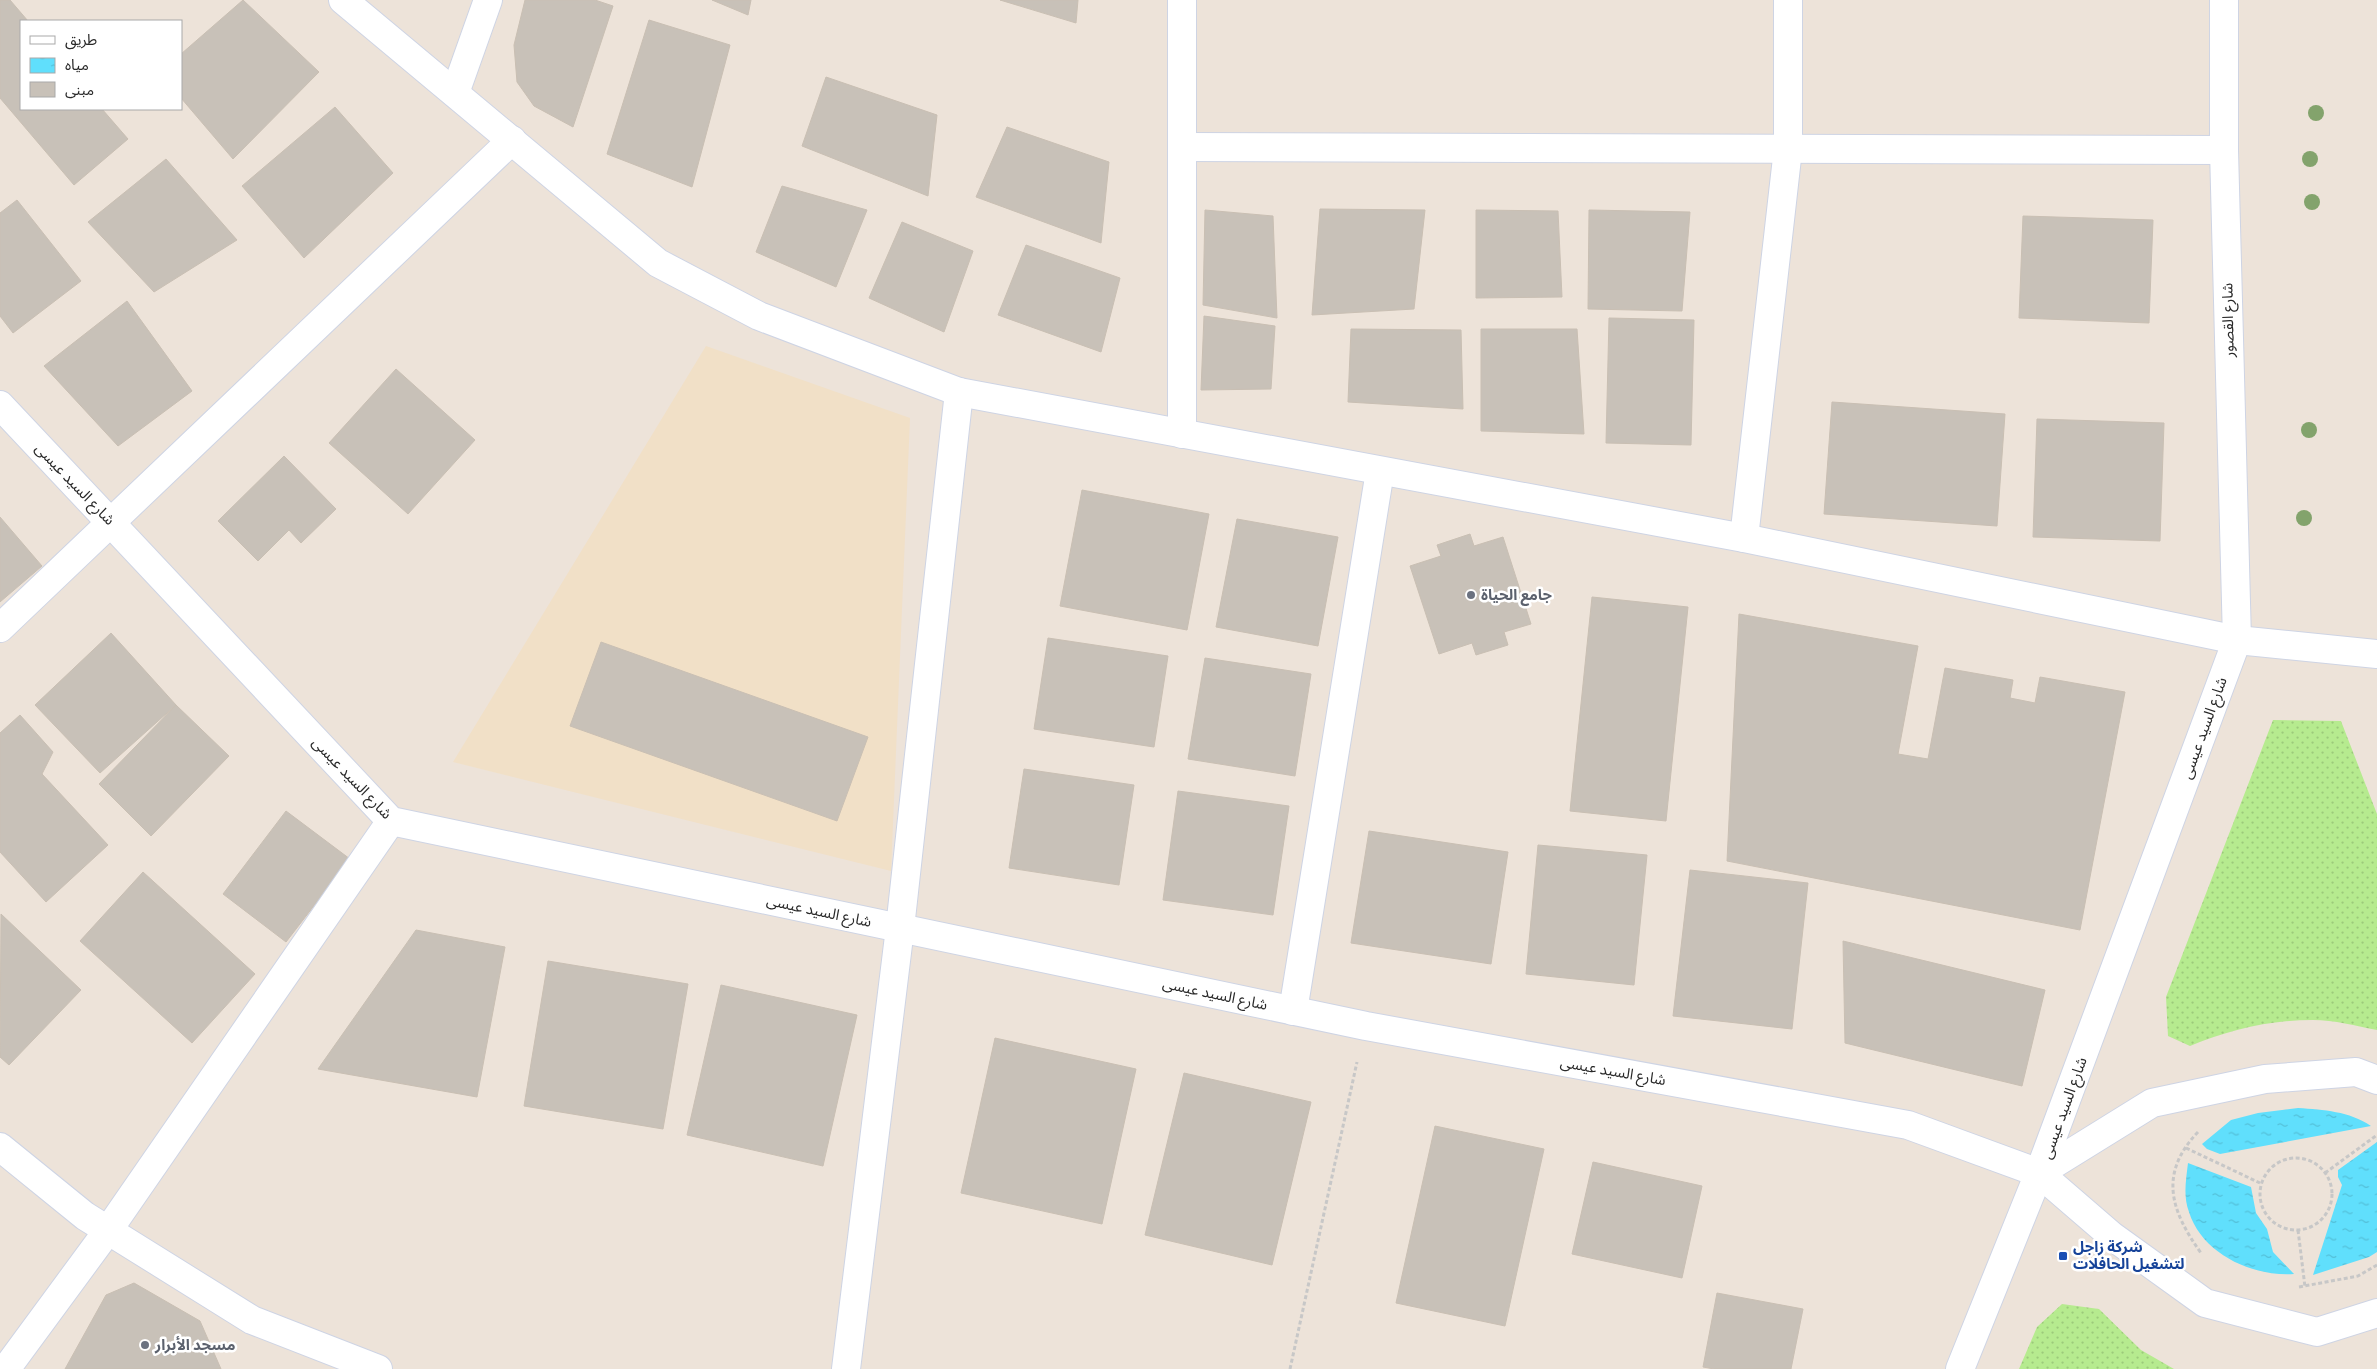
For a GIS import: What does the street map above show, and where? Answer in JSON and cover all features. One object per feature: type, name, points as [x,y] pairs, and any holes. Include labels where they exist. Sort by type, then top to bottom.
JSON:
[{"type":"street","points":[[343,0],[658,262],[758,316],[959,392],[1744,538],[2237,640],[2377,654]]},
{"type":"street","points":[[455,93],[488,0]]},
{"type":"street","points":[[1182,0],[1182,434]]},
{"type":"street","points":[[1744,538],[1788,149],[1788,0]]},
{"type":"street","name":"شارع القصور","points":[[2224,0],[2224,150],[2237,640]]},
{"type":"street","points":[[0,628],[512,140]]},
{"type":"street","points":[[1182,147],[2224,150]]},
{"type":"street","points":[[846,1369],[900,928],[959,392]]},
{"type":"street","name":"شارع السيد عيسى","points":[[0,405],[391,822],[1366,1026],[1908,1125],[2039,1173],[2237,640]]},
{"type":"street","points":[[1293,1010],[1380,470]]},
{"type":"street","points":[[6,1369],[109,1229],[391,822]]},
{"type":"street","points":[[1960,1369],[2039,1173],[2152,1103],[2265,1078],[2356,1072],[2377,1080]]},
{"type":"street","points":[[0,1147],[85,1216],[109,1229],[252,1320],[378,1369]]},
{"type":"street","points":[[2039,1173],[2112,1236],[2205,1304],[2317,1332],[2377,1313]]},
{"type":"path","points":[[1290,1369],[1366,1026]]},
{"type":"path","points":[[2201,1130],[2186,1148],[2173,1170],[2174,1207],[2186,1232],[2202,1255]]},
{"type":"path","points":[[2325,1173],[2377,1134]]},
{"type":"path","points":[[2186,1148],[2260,1183]]},
{"type":"path","points":[[2287,1158],[2306,1158],[2322,1168],[2325,1173],[2332,1184],[2332,1204],[2322,1221],[2305,1230],[2285,1230],[2268,1220],[2259,1202],[2260,1183],[2270,1167],[2287,1158]]},
{"type":"path","points":[[2298,1230],[2305,1287]]},
{"type":"path","points":[[2294,1287],[2305,1287],[2358,1276],[2377,1265]]},
{"type":"shaded area","points":[[706,346],[910,418],[891,871],[453,762]]},
{"type":"green space","points":[[2273,720],[2341,721],[2377,814],[2377,1030],[2321,1020],[2297,1020],[2250,1027],[2190,1046],[2168,1036],[2166,997]]},
{"type":"green space","points":[[2062,1304],[2099,1309],[2141,1350],[2174,1369],[2019,1369],[2037,1327]]},
{"type":"water","points":[[2298,1108],[2345,1114],[2371,1126],[2220,1154],[2207,1149],[2202,1144],[2231,1120],[2258,1113]]},
{"type":"water","points":[[2377,1142],[2377,1252],[2369,1257],[2313,1275],[2342,1185],[2338,1177],[2338,1170]]},
{"type":"water","points":[[2188,1163],[2251,1187],[2256,1213],[2267,1229],[2273,1252],[2294,1274],[2278,1274],[2246,1267],[2217,1251],[2205,1240],[2196,1227],[2187,1206]]},
{"type":"building","points":[[0,0],[10,0],[27,20],[20,20],[20,110],[103,110],[128,139],[74,185],[0,98]]},
{"type":"building","points":[[243,0],[319,72],[233,159],[182,99],[182,53]]},
{"type":"building","points":[[525,0],[595,0],[613,6],[573,127],[534,106],[517,82],[514,45]]},
{"type":"building","points":[[712,0],[751,0],[748,15]]},
{"type":"building","points":[[1000,0],[1078,0],[1076,23]]},
{"type":"building","points":[[649,20],[730,45],[692,187],[607,154]]},
{"type":"building","points":[[826,77],[937,115],[928,196],[802,146]]},
{"type":"building","points":[[335,107],[393,173],[304,258],[242,186]]},
{"type":"building","points":[[1007,127],[1109,162],[1101,243],[976,197]]},
{"type":"building","points":[[166,159],[237,240],[154,292],[88,222]]},
{"type":"building","points":[[782,186],[867,210],[836,287],[756,252]]},
{"type":"building","points":[[17,200],[81,281],[13,333],[0,316],[0,213]]},
{"type":"building","points":[[1320,209],[1425,210],[1414,309],[1312,315]]},
{"type":"building","points":[[1205,210],[1273,216],[1277,318],[1203,305]]},
{"type":"building","points":[[1476,210],[1558,211],[1562,297],[1476,298]]},
{"type":"building","points":[[1589,210],[1690,212],[1682,311],[1588,309]]},
{"type":"building","points":[[2023,216],[2153,220],[2149,323],[2019,318]]},
{"type":"building","points":[[902,222],[973,251],[944,332],[869,298]]},
{"type":"building","points":[[1026,245],[1120,278],[1101,352],[998,315]]},
{"type":"building","points":[[127,301],[192,391],[118,446],[44,366]]},
{"type":"building","points":[[1204,316],[1275,326],[1271,389],[1201,390]]},
{"type":"building","points":[[1609,318],[1694,320],[1691,445],[1606,443]]},
{"type":"building","points":[[1351,329],[1461,330],[1463,409],[1348,402]]},
{"type":"building","points":[[1481,329],[1577,329],[1584,434],[1481,431]]},
{"type":"building","points":[[396,369],[475,440],[408,514],[329,443]]},
{"type":"building","points":[[1832,402],[2005,414],[1997,526],[1824,514]]},
{"type":"building","points":[[2037,419],[2164,423],[2160,541],[2033,537]]},
{"type":"building","points":[[284,456],[336,509],[301,543],[289,530],[258,561],[218,521]]},
{"type":"building","points":[[1082,490],[1209,514],[1187,630],[1060,606]]},
{"type":"building","points":[[0,517],[42,566],[0,602]]},
{"type":"building","points":[[1237,519],[1338,537],[1318,646],[1216,627]]},
{"type":"building","name":"جامع الحياة","points":[[1470,534],[1474,546],[1503,537],[1531,624],[1504,632],[1508,645],[1476,655],[1472,643],[1439,654],[1410,566],[1441,556],[1437,545]]},
{"type":"building","points":[[1592,597],[1688,607],[1666,821],[1570,811]]},
{"type":"building","points":[[1739,614],[1918,646],[1898,754],[1928,759],[1945,668],[2013,680],[2010,698],[2035,703],[2040,677],[2125,692],[2080,930],[1727,861]]},
{"type":"building","points":[[111,633],[176,705],[100,773],[35,705]]},
{"type":"building","points":[[1048,638],[1168,656],[1154,747],[1034,729]]},
{"type":"building","points":[[601,642],[868,737],[837,821],[570,726]]},
{"type":"building","points":[[1205,658],[1311,674],[1295,776],[1188,759]]},
{"type":"building","points":[[176,705],[229,756],[151,836],[99,784]]},
{"type":"building","points":[[20,715],[53,752],[42,774],[108,845],[46,902],[0,852],[0,733]]},
{"type":"building","points":[[1024,769],[1134,785],[1119,885],[1009,868]]},
{"type":"building","points":[[1178,791],[1289,806],[1273,915],[1163,900]]},
{"type":"building","points":[[286,811],[350,859],[286,942],[223,894]]},
{"type":"building","points":[[1369,831],[1508,852],[1491,964],[1351,943]]},
{"type":"building","points":[[1538,845],[1647,855],[1634,985],[1526,974]]},
{"type":"building","points":[[1690,870],[1808,883],[1792,1029],[1673,1016]]},
{"type":"building","points":[[143,872],[255,974],[192,1043],[80,941]]},
{"type":"building","points":[[1,914],[81,990],[9,1065],[0,1057]]},
{"type":"building","points":[[416,930],[505,947],[477,1097],[318,1069]]},
{"type":"building","points":[[1843,941],[2045,990],[2022,1086],[1845,1043]]},
{"type":"building","points":[[548,961],[688,984],[663,1129],[524,1106]]},
{"type":"building","points":[[721,985],[857,1015],[823,1166],[687,1135]]},
{"type":"building","points":[[995,1038],[1136,1069],[1102,1224],[961,1193]]},
{"type":"building","points":[[1184,1073],[1311,1102],[1272,1265],[1145,1235]]},
{"type":"building","points":[[1435,1126],[1544,1149],[1505,1326],[1396,1303]]},
{"type":"building","points":[[1593,1162],[1702,1186],[1682,1278],[1572,1254]]},
{"type":"building","name":"مسجد الأبرار","points":[[134,1283],[200,1321],[221,1369],[65,1369],[106,1295]]},
{"type":"building","points":[[1717,1293],[1803,1309],[1791,1369],[1714,1369],[1703,1367]]},
{"type":"place","name":"جامع الحياة","points":[[1471,595]]},
{"type":"place","name":"شركة زاجل لتشغيل الحافلات","points":[[2063,1256]]},
{"type":"place","name":"مسجد الأبرار","points":[[145,1345]]}]
